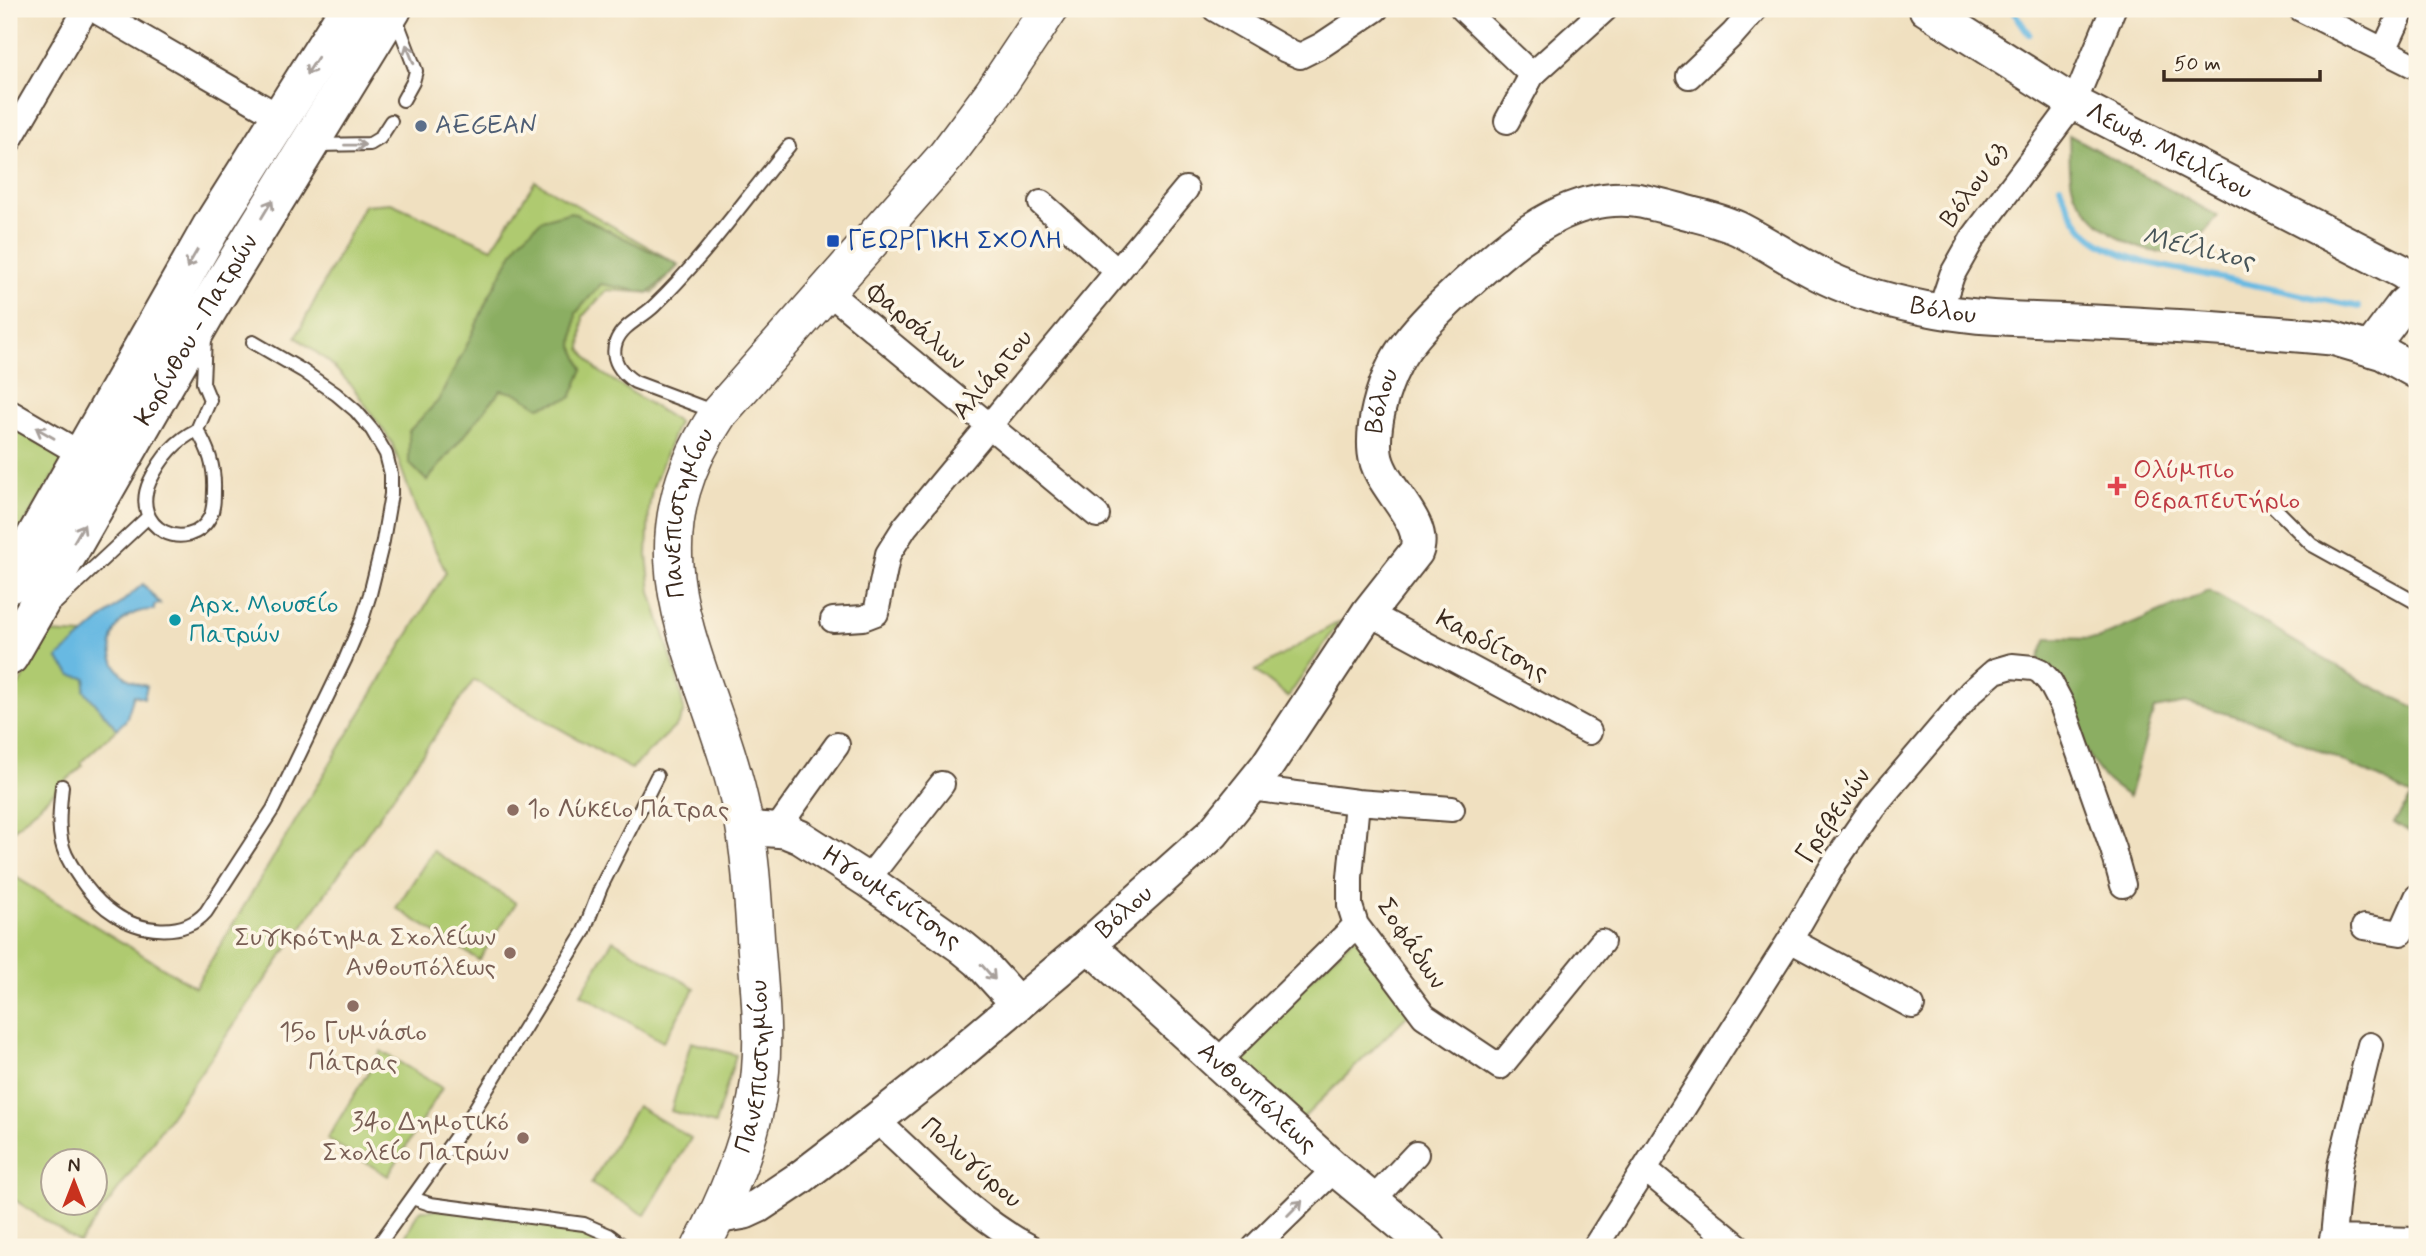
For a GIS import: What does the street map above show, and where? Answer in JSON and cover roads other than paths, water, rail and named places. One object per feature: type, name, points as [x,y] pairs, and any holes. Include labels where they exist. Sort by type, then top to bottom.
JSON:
[{"type":"highway","name":"Κορίνθου - Πατρών","points":[[9,584],[204,239],[349,9]]},
{"type":"highway","name":"Κορίνθου - Πατρών","points":[[15,645],[206,312],[392,9]]},
{"type":"main road","name":"Πανεπιστημίου","points":[[712,1237],[751,1126],[759,1088],[761,829],[728,758],[683,626],[673,556],[675,517],[682,485],[695,454],[719,413],[946,156],[993,93],[1049,9]]},
{"type":"street","points":[[9,141],[86,9]]},
{"type":"street","points":[[93,9],[280,117]]},
{"type":"street","points":[[1215,9],[1286,50],[1300,55],[1322,46],[1376,9]]},
{"type":"street","points":[[1463,9],[1532,75]]},
{"type":"street","points":[[1507,121],[1532,75],[1605,9]]},
{"type":"street","points":[[1689,76],[1755,9]]},
{"type":"street","name":"Λεωφ. Μειλίχου","points":[[1926,9],[2074,103],[2401,271],[2417,282]]},
{"type":"street","name":"Βόλου 63","points":[[1940,311],[1952,275],[1973,238],[2074,103],[2113,9]]},
{"type":"street","points":[[2301,9],[2417,67]]},
{"type":"street","points":[[2384,50],[2403,9]]},
{"type":"street","name":"Αλιάρτου","points":[[833,620],[863,618],[876,613],[884,567],[895,540],[1186,189]]},
{"type":"street","name":"Βόλου","points":[[712,1237],[745,1212],[800,1178],[942,1068],[1088,945],[1213,833],[1251,788],[1368,613],[1416,552],[1420,542],[1418,530],[1386,482],[1375,454],[1376,423],[1386,384],[1395,363],[1425,326],[1482,270],[1517,240],[1556,215],[1580,206],[1613,201],[1635,201],[1664,206],[1737,229],[1826,278],[1856,290],[1940,311],[1997,318],[2314,336],[2341,340],[2370,349]]},
{"type":"street","points":[[1041,203],[1117,271]]},
{"type":"street","name":"Φαρσάλων","points":[[827,291],[1097,515]]},
{"type":"street","points":[[2417,292],[2403,305],[2370,349],[2417,372]]},
{"type":"street","points":[[9,412],[81,454]]},
{"type":"street","name":"Καρδίτσης","points":[[1368,613],[1589,732]]},
{"type":"street","name":"Γρεβενών","points":[[1595,1247],[1790,940],[1835,862],[1873,807],[1980,683],[1995,671],[2012,666],[2033,668],[2040,671],[2056,691],[2113,849],[2123,885]]},
{"type":"street","points":[[761,829],[837,745]]},
{"type":"street","points":[[867,880],[942,784]]},
{"type":"street","points":[[1251,788],[1357,802],[1452,809]]},
{"type":"street","name":"Σοφάδων","points":[[1357,802],[1350,877],[1350,906],[1356,925],[1424,1016],[1500,1067],[1602,942]]},
{"type":"street","name":"Ηγουμενίτσης","points":[[761,829],[800,837],[867,880],[962,947],[979,961],[1018,1004]]},
{"type":"street","points":[[2364,927],[2401,933],[2417,897]]},
{"type":"street","points":[[1218,1062],[1356,925]]},
{"type":"street","points":[[1790,940],[1912,1006]]},
{"type":"street","name":"Ανθουπόλεως","points":[[1088,945],[1371,1201],[1429,1247]]},
{"type":"street","points":[[2370,1045],[2340,1166],[2332,1243],[2417,1240]]},
{"type":"street","name":"Πολυγύρου","points":[[876,1119],[975,1210],[1006,1234],[1030,1247]]},
{"type":"street","points":[[1371,1201],[1416,1154]]},
{"type":"street","points":[[1255,1247],[1335,1169]]},
{"type":"street","points":[[1645,1169],[1739,1247]]},
{"type":"lane","points":[[392,9],[416,71],[403,100]]},
{"type":"lane","points":[[307,145],[370,144],[380,138],[391,121]]},
{"type":"lane","points":[[719,413],[635,382],[626,376],[616,361],[615,344],[628,325],[652,308],[686,272],[789,146]]},
{"type":"lane","points":[[197,430],[208,448],[213,465],[214,501],[210,516],[198,530],[183,536],[168,533],[148,517],[145,496],[153,475],[178,441],[197,430],[210,400],[203,383],[206,312]]},
{"type":"lane","points":[[61,786],[59,824],[66,854],[81,879],[102,904],[128,921],[149,928],[181,929],[191,925],[206,912],[272,809],[349,651],[366,607],[387,520],[391,482],[386,454],[372,430],[348,404],[303,372],[253,342]]},
{"type":"lane","points":[[2270,503],[2312,545],[2417,603]]},
{"type":"lane","points":[[15,645],[148,517]]},
{"type":"lane","points":[[377,1247],[470,1117],[584,932],[601,887],[657,776]]},
{"type":"lane","points":[[412,1198],[430,1204],[584,1224],[609,1235],[625,1247]]},
{"type":"water","points":[[143,584],[160,604],[154,605],[154,610],[137,612],[124,620],[115,631],[112,644],[113,657],[119,670],[130,680],[147,686],[144,698],[134,695],[126,720],[117,729],[84,690],[86,678],[71,675],[57,658]]},
{"type":"waterway","name":"Μείλιχος","points":[[2012,9],[2029,34]]},
{"type":"waterway","name":"Μείλιχος","points":[[2060,186],[2074,217],[2083,229],[2092,238],[2116,251],[2148,263],[2359,307]]},
{"type":"place","name":"AEGEAN","points":[[421,126]]},
{"type":"place","name":"ΓΕΩΡΓΙΚΗ ΣΧΟΛΗ","points":[[833,241]]},
{"type":"place","name":"Ολύμπιο Θεραπευτήριο","points":[[2117,486]]},
{"type":"place","name":"Αρχ. Μουσείο Πατρών","points":[[175,620]]},
{"type":"place","name":"1ο Λύκειο Πάτρας","points":[[513,810]]},
{"type":"place","name":"Συγκρότημα Σχολείων Ανθουπόλεως","points":[[510,953]]},
{"type":"place","name":"15ο Γυμνάσιο Πάτρας","points":[[353,1006]]},
{"type":"place","name":"34ο Δημοτικό Σχολείο Πατρών","points":[[523,1138]]}]
